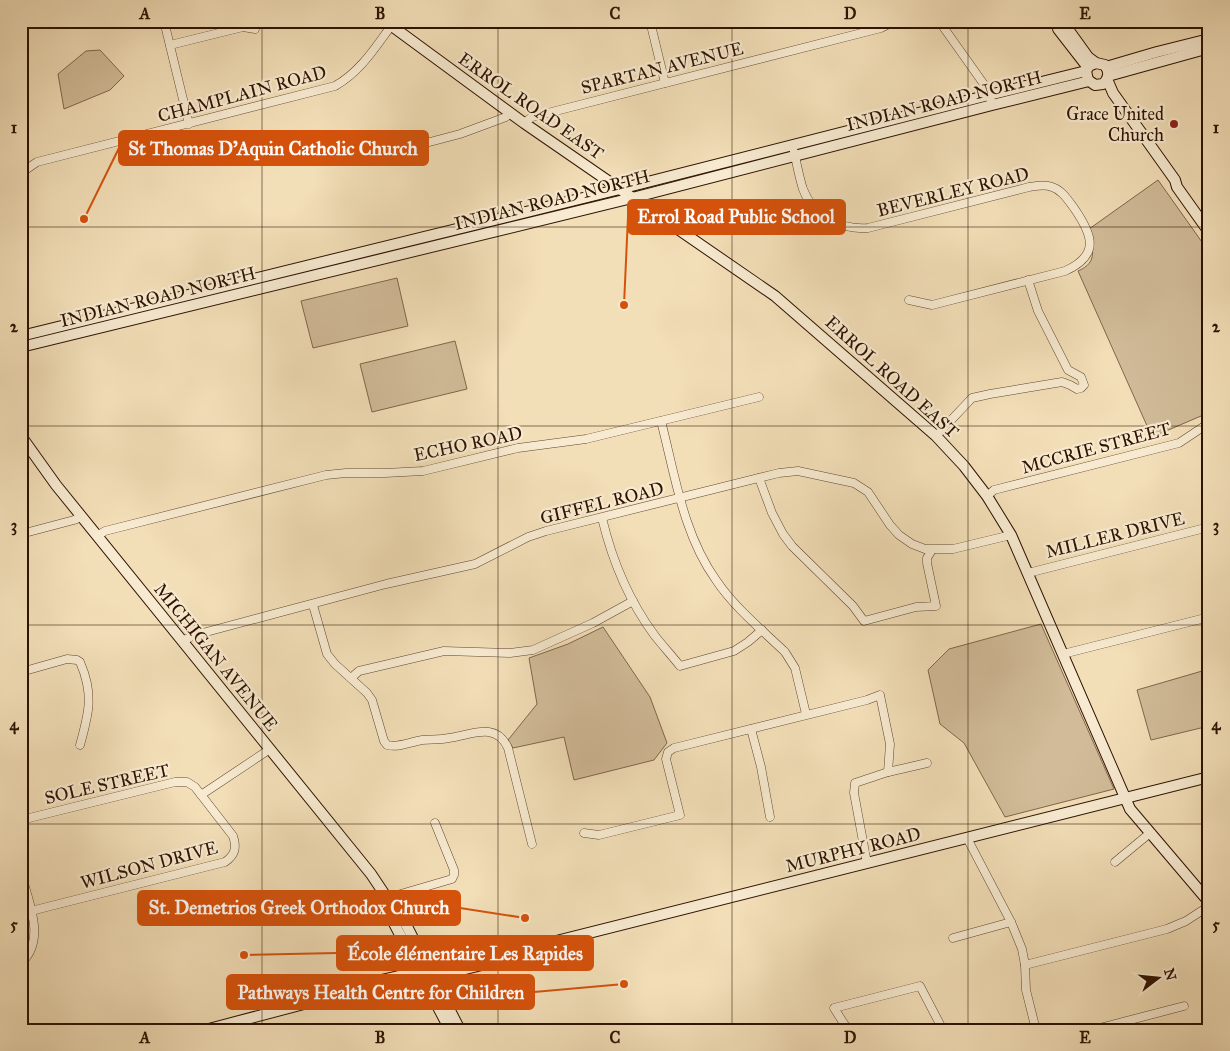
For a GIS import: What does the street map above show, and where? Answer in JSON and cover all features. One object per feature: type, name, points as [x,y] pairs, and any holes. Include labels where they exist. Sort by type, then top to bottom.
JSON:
[{"type":"main road","points":[[1058,22],[1058,29],[1097,74],[1171,184],[1177,187],[1209,232]]},
{"type":"main road","name":"ERROL ROAD EAST","points":[[388,24],[524,123],[775,296],[936,436],[964,466],[987,496],[1011,535],[1130,809],[1209,902]]},
{"type":"main road","name":"INDIAN ROAD NORTH","points":[[1097,74],[1157,52],[1209,39]]},
{"type":"main road","name":"INDIAN ROAD NORTH","points":[[21,336],[620,189],[793,150],[1209,48]]},
{"type":"main road","name":"INDIAN ROAD NORTH","points":[[21,347],[632,198],[793,150]]},
{"type":"main road","name":"MICHIGAN AVENUE","points":[[21,436],[81,517],[371,874],[387,898],[396,905],[460,1030]]},
{"type":"main road","name":"MURPHY ROAD","points":[[205,1030],[372,986],[377,981],[494,962],[505,954],[1209,777]]},
{"type":"main road","name":"MICHIGAN AVENUE","points":[[387,898],[386,910],[450,1030]]},
{"type":"street","points":[[164,21],[189,124]]},
{"type":"street","points":[[650,21],[665,83]]},
{"type":"street","name":"SPARTAN AVENUE","points":[[524,123],[532,117],[881,28],[894,21]]},
{"type":"street","points":[[939,21],[986,87],[991,100]]},
{"type":"street","name":"CHAMPLAIN ROAD","points":[[21,173],[37,162],[335,86],[360,68],[388,24]]},
{"type":"street","points":[[170,45],[244,27],[255,28]]},
{"type":"street","points":[[388,153],[460,134],[506,117],[510,112]]},
{"type":"street","name":"BEVERLEY ROAD","points":[[793,150],[803,189],[811,204],[830,220],[854,228],[875,226],[1029,187],[1043,186],[1053,187],[1064,195],[1087,228],[1090,238],[1089,248],[1084,258],[1076,266],[1065,271],[932,305],[909,300]]},
{"type":"street","points":[[936,436],[962,408],[976,397],[1062,382],[1077,389],[1084,385],[1081,377],[1068,370],[1038,312],[1028,280]]},
{"type":"street","name":"ECHO ROAD","points":[[97,536],[105,531],[326,476],[346,473],[423,471],[518,448],[586,439],[759,397]]},
{"type":"street","points":[[661,421],[695,544],[710,572],[726,594],[785,652],[792,662],[806,714]]},
{"type":"street","name":"MCCRIE STREET","points":[[987,496],[994,490],[1179,443],[1209,423]]},
{"type":"street","name":"GIFFEL ROAD","points":[[182,641],[195,635],[386,584],[475,564],[528,537],[546,531],[759,478],[798,471],[854,483],[868,492],[890,525],[899,535],[912,544],[932,550],[953,549],[1011,535]]},
{"type":"street","points":[[759,478],[772,513],[783,534],[792,546],[854,606],[864,621],[916,607],[936,606],[927,563],[932,550]]},
{"type":"street","points":[[21,534],[81,517]]},
{"type":"street","points":[[602,518],[615,561],[633,601],[656,636],[680,666],[734,651],[762,630]]},
{"type":"street","name":"MILLER DRIVE","points":[[1028,572],[1209,527]]},
{"type":"street","points":[[351,678],[359,671],[444,651],[510,653],[532,650],[593,623],[633,601]]},
{"type":"street","points":[[313,605],[327,654],[372,700],[384,741],[387,745],[397,746],[421,740],[486,732],[499,735],[508,748],[532,844]]},
{"type":"street","points":[[1063,654],[1209,617]]},
{"type":"street","points":[[21,672],[74,659],[77,660],[81,665],[89,700],[89,712],[80,745]]},
{"type":"street","points":[[584,833],[599,835],[680,815],[667,763],[668,752],[680,746],[867,700],[880,695],[890,744],[888,772]]},
{"type":"street","points":[[751,729],[761,767],[770,817]]},
{"type":"street","points":[[202,795],[270,749]]},
{"type":"street","points":[[866,863],[854,793],[855,784],[888,772],[927,763]]},
{"type":"street","name":"SOLE STREET","points":[[21,820],[175,782],[191,783],[202,795]]},
{"type":"street","name":"WILSON DRIVE","points":[[31,911],[225,862],[232,857],[235,851],[233,836],[202,795]]},
{"type":"street","points":[[387,898],[452,879],[454,870],[435,823]]},
{"type":"street","points":[[1115,862],[1150,833]]},
{"type":"street","points":[[967,838],[1011,922],[1022,949],[1026,990],[1036,1030]]},
{"type":"street","points":[[21,874],[35,925],[35,936],[28,955],[21,963]]},
{"type":"street","points":[[1025,965],[1167,929],[1186,922],[1209,906]]},
{"type":"street","points":[[953,938],[1011,922]]},
{"type":"street","points":[[848,1030],[834,1008],[920,986],[943,1030]]},
{"type":"street","points":[[1092,1030],[1184,1006]]},
{"type":"shaded area","points":[[100,50],[124,76],[110,90],[64,109],[58,74],[86,51]]},
{"type":"shaded area","points":[[1158,180],[1209,252],[1209,409],[1201,416],[1152,437],[1078,271],[1085,267],[1092,259],[1089,229]]},
{"type":"shaded area","points":[[397,278],[408,326],[313,348],[301,301]]},
{"type":"shaded area","points":[[455,341],[467,389],[372,412],[360,364]]},
{"type":"shaded area","points":[[1041,624],[1114,789],[1005,817],[964,743],[940,724],[928,670],[949,649]]},
{"type":"shaded area","points":[[603,627],[650,697],[667,743],[654,760],[574,780],[564,737],[513,748],[508,740],[537,704],[529,658],[568,644]]},
{"type":"shaded area","points":[[1209,669],[1209,726],[1151,740],[1137,690]]},
{"type":"place","name":"Grace United Church","points":[[1174,124]]},
{"type":"place","name":"St Thomas D'Aquin Catholic Church","points":[[84,219]]},
{"type":"place","name":"Errol Road Public School","points":[[624,305]]},
{"type":"place","name":"St. Demetrios Greek Orthodox Church","points":[[525,918]]},
{"type":"place","name":"École élémentaire Les Rapides","points":[[244,955]]},
{"type":"place","name":"Pathways Health Centre for Children","points":[[624,984]]}]
